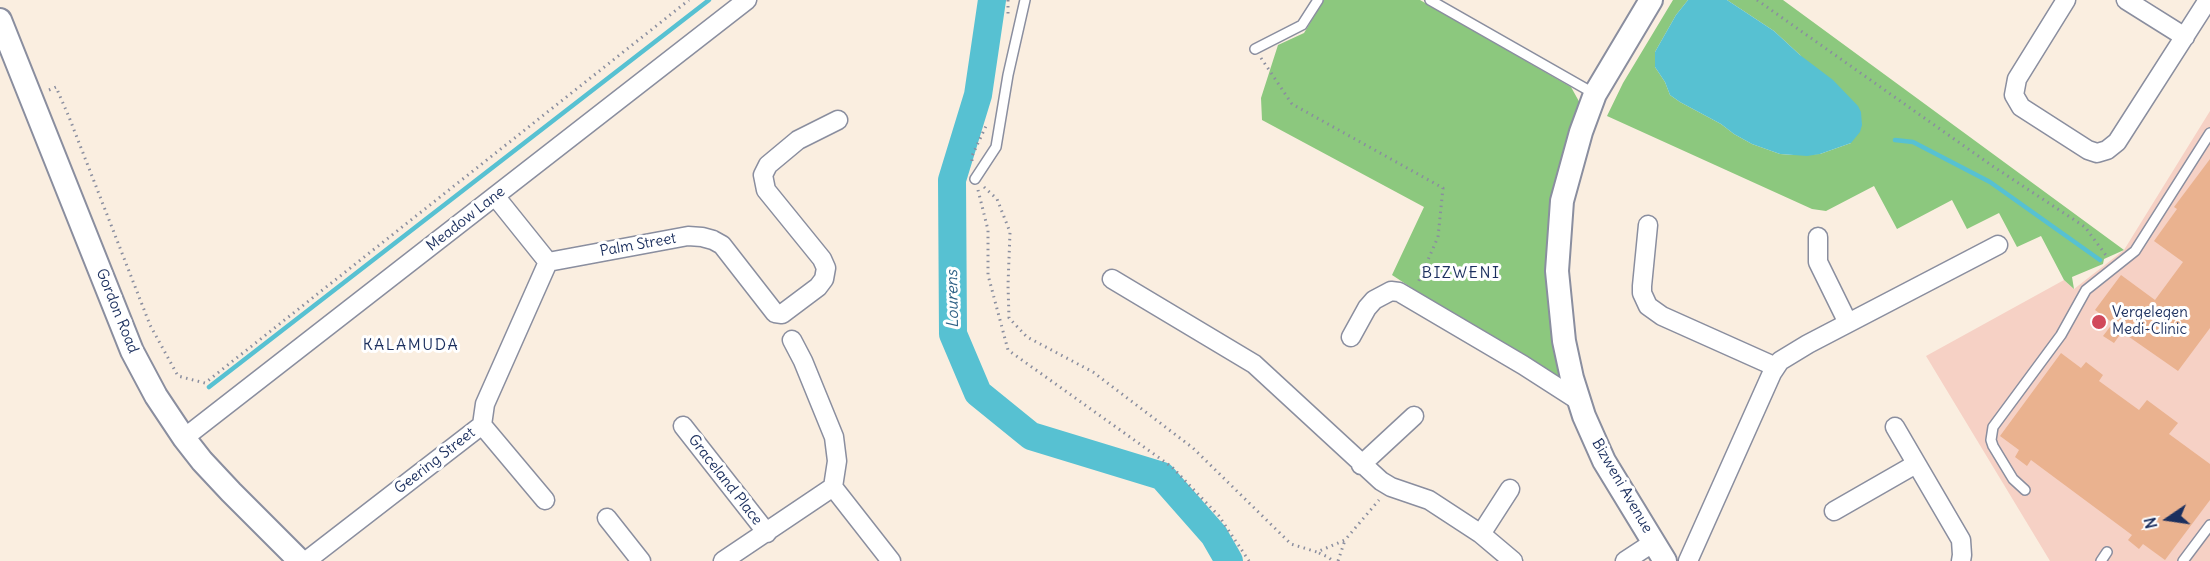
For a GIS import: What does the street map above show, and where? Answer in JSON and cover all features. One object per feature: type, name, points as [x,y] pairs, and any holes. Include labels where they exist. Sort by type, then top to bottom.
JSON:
[{"type":"street","name":"Meadow Lane","points":[[184,438],[747,0]]},
{"type":"street","name":"Bizweni Avenue","points":[[1651,0],[1595,94],[1570,167],[1562,201],[1557,271],[1564,340],[1579,401],[1604,461],[1660,552]]},
{"type":"street","points":[[2066,0],[2017,79],[2014,94],[2021,107],[2092,152],[2108,150],[2117,142],[2208,0]]},
{"type":"street","points":[[2126,0],[2185,37]]},
{"type":"street","name":"Gordon Road","points":[[0,22],[132,351],[156,396],[184,438],[231,492],[300,561]]},
{"type":"street","name":"Palm Street","points":[[548,262],[688,236],[702,237],[713,240],[730,253],[772,309],[778,314],[785,312],[818,287],[824,279],[826,268],[822,259],[766,190],[763,175],[768,165],[791,145],[813,130],[838,120]]},
{"type":"street","points":[[495,196],[548,262]]},
{"type":"street","points":[[1648,225],[1642,293],[1648,306],[1662,316],[1776,367]]},
{"type":"street","points":[[1818,237],[1818,262],[1848,323]]},
{"type":"street","points":[[1688,561],[1776,367],[1792,353],[1998,245]]},
{"type":"street","name":"Geering Street","points":[[306,561],[482,425],[485,404],[548,262]]},
{"type":"street","points":[[1112,279],[1254,364],[1361,465],[1391,487],[1429,500],[1481,534],[1513,561]]},
{"type":"street","points":[[1351,337],[1367,308],[1383,294],[1399,291],[1523,364],[1579,401]]},
{"type":"street","points":[[792,340],[834,437],[837,461],[833,487],[891,561]]},
{"type":"street","points":[[1361,465],[1414,416]]},
{"type":"street","points":[[482,425],[544,500]]},
{"type":"street","name":"Graceland Place","points":[[683,426],[767,533]]},
{"type":"street","points":[[1895,427],[1961,540],[1961,561]]},
{"type":"street","points":[[1834,511],[1916,464]]},
{"type":"street","name":"Graceland Place","points":[[723,561],[833,487]]},
{"type":"street","points":[[1481,534],[1510,489]]},
{"type":"street","points":[[607,518],[641,561]]},
{"type":"street","points":[[1625,561],[1660,552]]},
{"type":"lane","points":[[975,179],[996,147],[1025,0]]},
{"type":"lane","points":[[1255,49],[1302,25],[1318,0]]},
{"type":"lane","points":[[1430,0],[1595,94]]},
{"type":"lane","points":[[2025,490],[2013,479],[1993,446],[1991,440],[1993,427],[2061,335],[2086,290],[2127,258],[2139,245],[2210,132]]},
{"type":"lane","points":[[2183,561],[2210,525]]},
{"type":"lane","points":[[2101,561],[2107,552]]},
{"type":"path","points":[[31,97],[56,87],[150,325],[178,376],[205,383],[689,0]]},
{"type":"path","points":[[1757,0],[1991,165],[2085,227],[2105,255],[2117,264]]},
{"type":"path","points":[[1255,49],[1292,104],[1443,188],[1438,237],[1412,298]]},
{"type":"path","points":[[975,179],[988,230],[988,275],[1008,350],[1172,467],[1219,516],[1250,561]]},
{"type":"path","points":[[997,199],[1010,232],[1009,318],[1027,338],[1093,372],[1193,448],[1291,544],[1328,556],[1333,561]]},
{"type":"path","points":[[1338,561],[1345,540],[1391,487]]},
{"type":"path","points":[[1317,552],[1345,540]]},
{"type":"shaded area","name":"Vergelegen Medi-Clinic","points":[[2210,111],[2210,561],[2050,561],[1926,356],[2064,280],[2074,289],[2124,250]]},
{"type":"green space","points":[[1324,0],[1420,0],[1571,87],[1581,105],[1566,147],[1562,381],[1557,383],[1392,275],[1424,207],[1262,120],[1261,98],[1278,45],[1304,33]]},
{"type":"green space","points":[[1673,0],[1688,0],[1676,15],[1655,52],[1655,67],[1670,95],[1752,144],[1780,154],[1793,155],[1820,154],[1851,143],[1800,55],[1774,31],[1727,0],[1783,0],[2124,250],[2104,259],[2103,264],[2072,277],[2074,289],[2064,280],[2041,236],[2017,247],[1999,213],[1967,229],[1952,200],[1897,229],[1874,186],[1826,211],[1812,209],[1607,116],[1623,83]]},
{"type":"water","points":[[1688,0],[1727,0],[1774,31],[1800,55],[1833,80],[1858,106],[1862,125],[1860,132],[1851,143],[1820,154],[1807,156],[1780,154],[1752,144],[1670,95],[1655,67],[1655,52],[1676,15]]},
{"type":"building","points":[[2210,159],[2210,328],[2178,371],[2122,332],[2114,343],[2103,336],[2113,323],[2095,310],[2121,275],[2155,300],[2183,262],[2154,241],[2177,209],[2174,207]]},
{"type":"building","points":[[2061,353],[2081,368],[2086,362],[2103,375],[2099,381],[2139,410],[2147,400],[2178,423],[2169,434],[2210,464],[2210,500],[2165,560],[2143,544],[2139,549],[2128,540],[2132,535],[2031,460],[2027,466],[2015,457],[2019,450],[2000,436]]},
{"type":"waterway","points":[[209,387],[709,0]]},
{"type":"waterway","name":"Lourens","points":[[992,0],[978,95],[952,180],[953,334],[978,393],[1031,436],[1162,476],[1214,535],[1229,561]]},
{"type":"waterway","points":[[1895,140],[1913,142],[1990,182],[2100,260]]},
{"type":"place","name":"Vergelegen Medi-Clinic","points":[[2099,322]]},
{"type":"district","name":"BIZWENI","points":[[1461,273]]},
{"type":"district","name":"KALAMUDA","points":[[411,345]]}]
